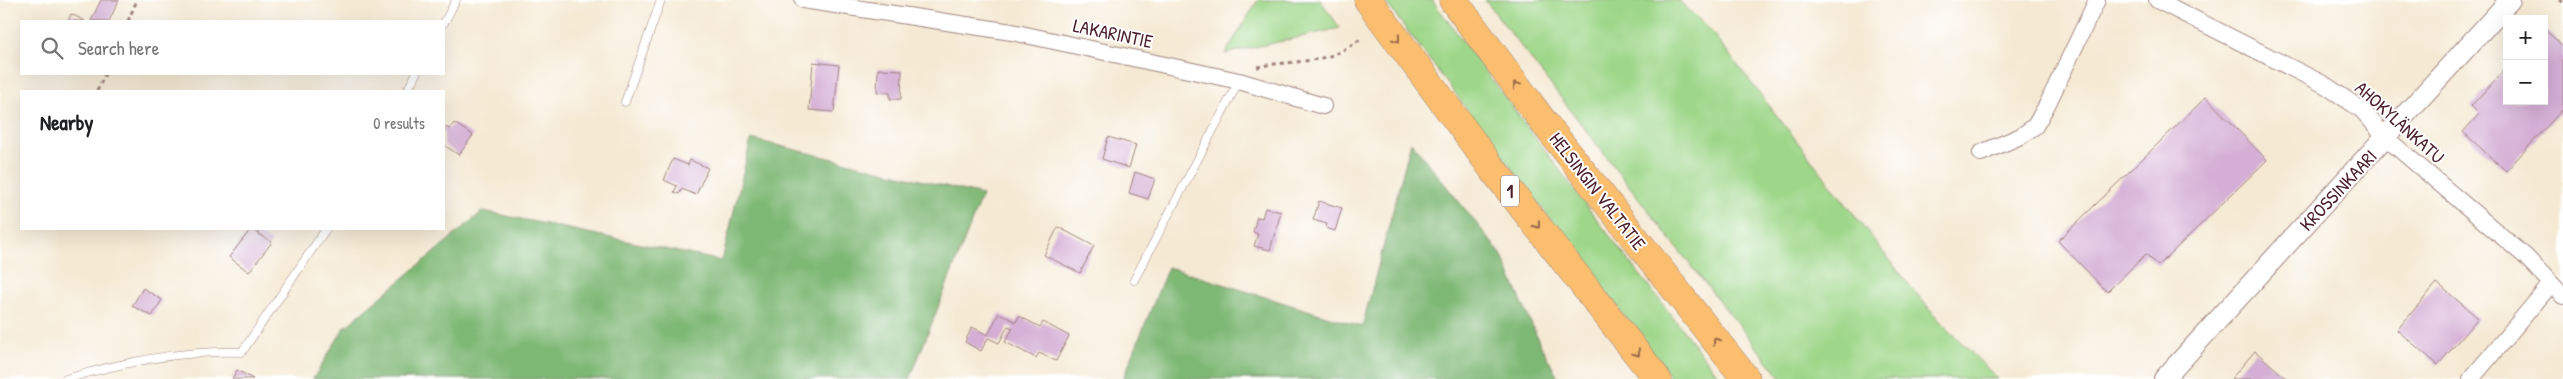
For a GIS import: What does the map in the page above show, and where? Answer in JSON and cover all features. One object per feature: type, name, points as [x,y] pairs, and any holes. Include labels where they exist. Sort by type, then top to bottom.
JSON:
[{"type":"highway","name":"1","points":[[1368,0],[1492,168],[1657,379]]},
{"type":"highway","name":"HELSINGIN VALTATIE","points":[[1453,0],[1545,124],[1746,379]]},
{"type":"street","name":"LAKARINTIE","points":[[803,0],[1012,32],[1240,81],[1323,106]]},
{"type":"street","points":[[1981,153],[2021,136],[2035,126],[2097,0]]},
{"type":"street","name":"AHOKYLÄNKATU","points":[[2157,0],[2325,85],[2362,110],[2386,138],[2525,256],[2563,296]]},
{"type":"street","name":"KROSSINKAARI","points":[[2164,379],[2510,0]]},
{"type":"street","points":[[2470,379],[2551,284]]},
{"type":"lane","points":[[445,21],[456,0]]},
{"type":"lane","points":[[625,102],[661,0]]},
{"type":"lane","points":[[408,90],[415,75]]},
{"type":"lane","points":[[1134,280],[1240,81]]},
{"type":"lane","points":[[66,379],[107,366],[194,352],[242,352],[325,230]]},
{"type":"path","points":[[128,20],[137,0]]},
{"type":"path","points":[[1240,81],[1251,69],[1274,63],[1316,60],[1338,53],[1361,39]]},
{"type":"path","points":[[97,90],[105,75]]},
{"type":"green space","points":[[1258,0],[1320,0],[1340,28],[1225,54]]},
{"type":"green space","points":[[1384,0],[1432,0],[1598,221],[1721,379],[1672,379]]},
{"type":"green space","points":[[1485,0],[1678,0],[1710,30],[1910,286],[1939,320],[1998,379],[1782,379],[1692,267]]},
{"type":"green space","points":[[751,139],[982,195],[910,379],[313,379],[344,328],[483,211],[722,261]]},
{"type":"green space","points":[[1411,142],[1501,254],[1541,346],[1559,379],[1123,379],[1168,267],[1362,327]]},
{"type":"building","points":[[101,0],[119,0],[109,20],[91,20]]},
{"type":"building","points":[[71,14],[83,20],[68,20]]},
{"type":"building","points":[[2548,33],[2563,46],[2563,109],[2506,171],[2463,132],[2479,114],[2471,106],[2503,71],[2503,105],[2548,105]]},
{"type":"building","points":[[813,62],[839,65],[834,112],[809,110]]},
{"type":"building","points":[[878,69],[902,70],[901,99],[890,99],[890,93],[877,92]]},
{"type":"building","points":[[2206,97],[2267,160],[2158,266],[2146,254],[2107,292],[2058,241]]},
{"type":"building","points":[[454,123],[473,135],[459,155],[445,146],[445,127],[449,129]]},
{"type":"building","points":[[1108,137],[1136,145],[1129,168],[1102,159]]},
{"type":"building","points":[[673,159],[688,165],[690,160],[708,168],[696,195],[682,189],[679,194],[674,192],[677,186],[664,180]]},
{"type":"building","points":[[1135,172],[1155,179],[1148,199],[1129,193]]},
{"type":"building","points":[[1319,201],[1342,208],[1335,231],[1326,228],[1327,224],[1313,220]]},
{"type":"building","points":[[1265,208],[1281,212],[1270,250],[1254,246],[1258,234],[1253,232],[1257,217],[1262,218]]},
{"type":"building","points":[[1058,227],[1094,246],[1080,273],[1044,255]]},
{"type":"building","points":[[250,230],[272,242],[249,272],[229,257]]},
{"type":"building","points":[[2437,283],[2478,318],[2438,365],[2397,330]]},
{"type":"building","points":[[143,288],[162,300],[152,316],[132,306]]},
{"type":"building","points":[[999,313],[1016,322],[1019,316],[1040,327],[1043,322],[1069,336],[1056,361],[1039,353],[1036,358],[1005,342],[1013,328],[1008,326],[999,343],[988,338],[981,351],[965,342],[972,327],[988,335]]},
{"type":"building","points":[[2255,351],[2287,379],[2231,379]]},
{"type":"building","points":[[237,370],[253,379],[232,379]]}]
